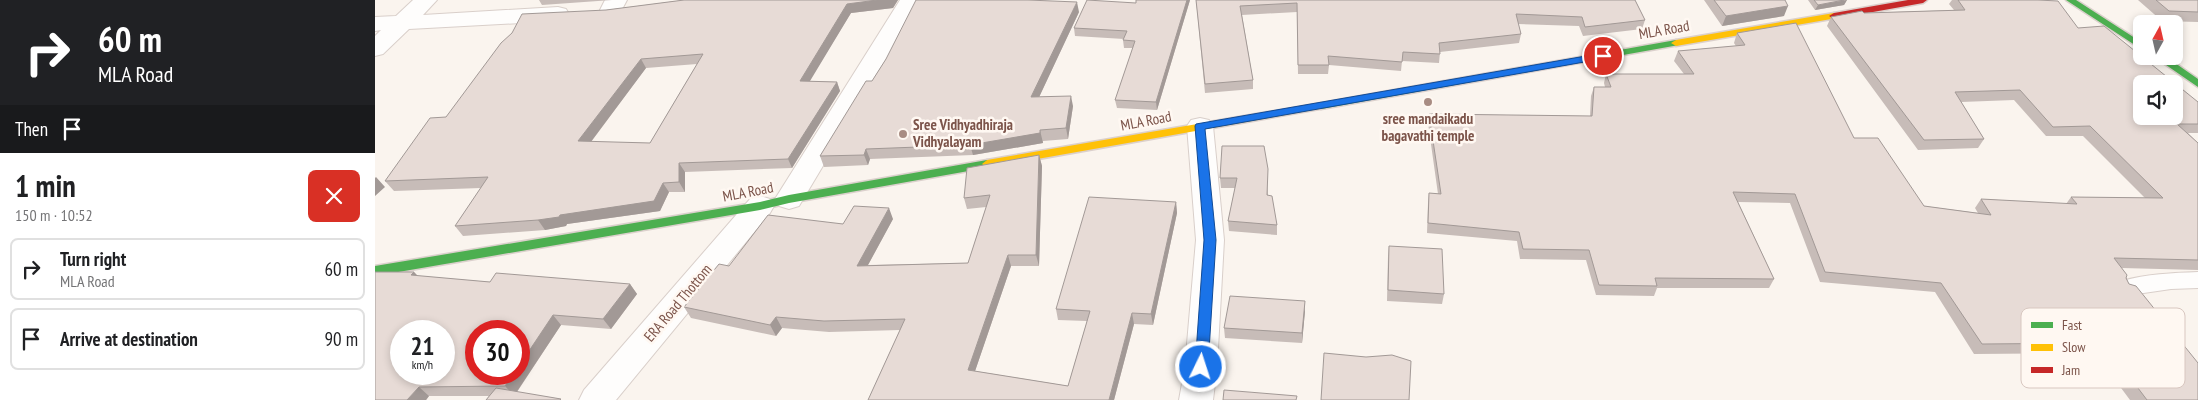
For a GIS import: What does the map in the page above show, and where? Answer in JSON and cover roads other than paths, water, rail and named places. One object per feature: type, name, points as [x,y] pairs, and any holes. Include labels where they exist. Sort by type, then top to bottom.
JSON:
[{"type":"street","points":[[375,49],[426,0]]},
{"type":"street","points":[[789,199],[911,0]]},
{"type":"street","name":"MLA Road","points":[[375,271],[759,206],[789,199],[1200,126],[1923,0]]},
{"type":"street","points":[[2070,0],[2133,41]]},
{"type":"street","points":[[375,24],[638,7]]},
{"type":"street","points":[[2170,65],[2198,84]]},
{"type":"street","points":[[1196,400],[1201,367],[1210,240],[1200,126]]},
{"type":"street","name":"ERA Road Thottom","points":[[596,400],[759,206]]},
{"type":"lane","points":[[2130,287],[2171,281],[2198,280]]},
{"type":"place","name":"sree mandaikadu bagavathi temple","points":[[1428,102]]},
{"type":"place","name":"Sree Vidhyadhiraja Vidhyalayam","points":[[903,134]]}]
